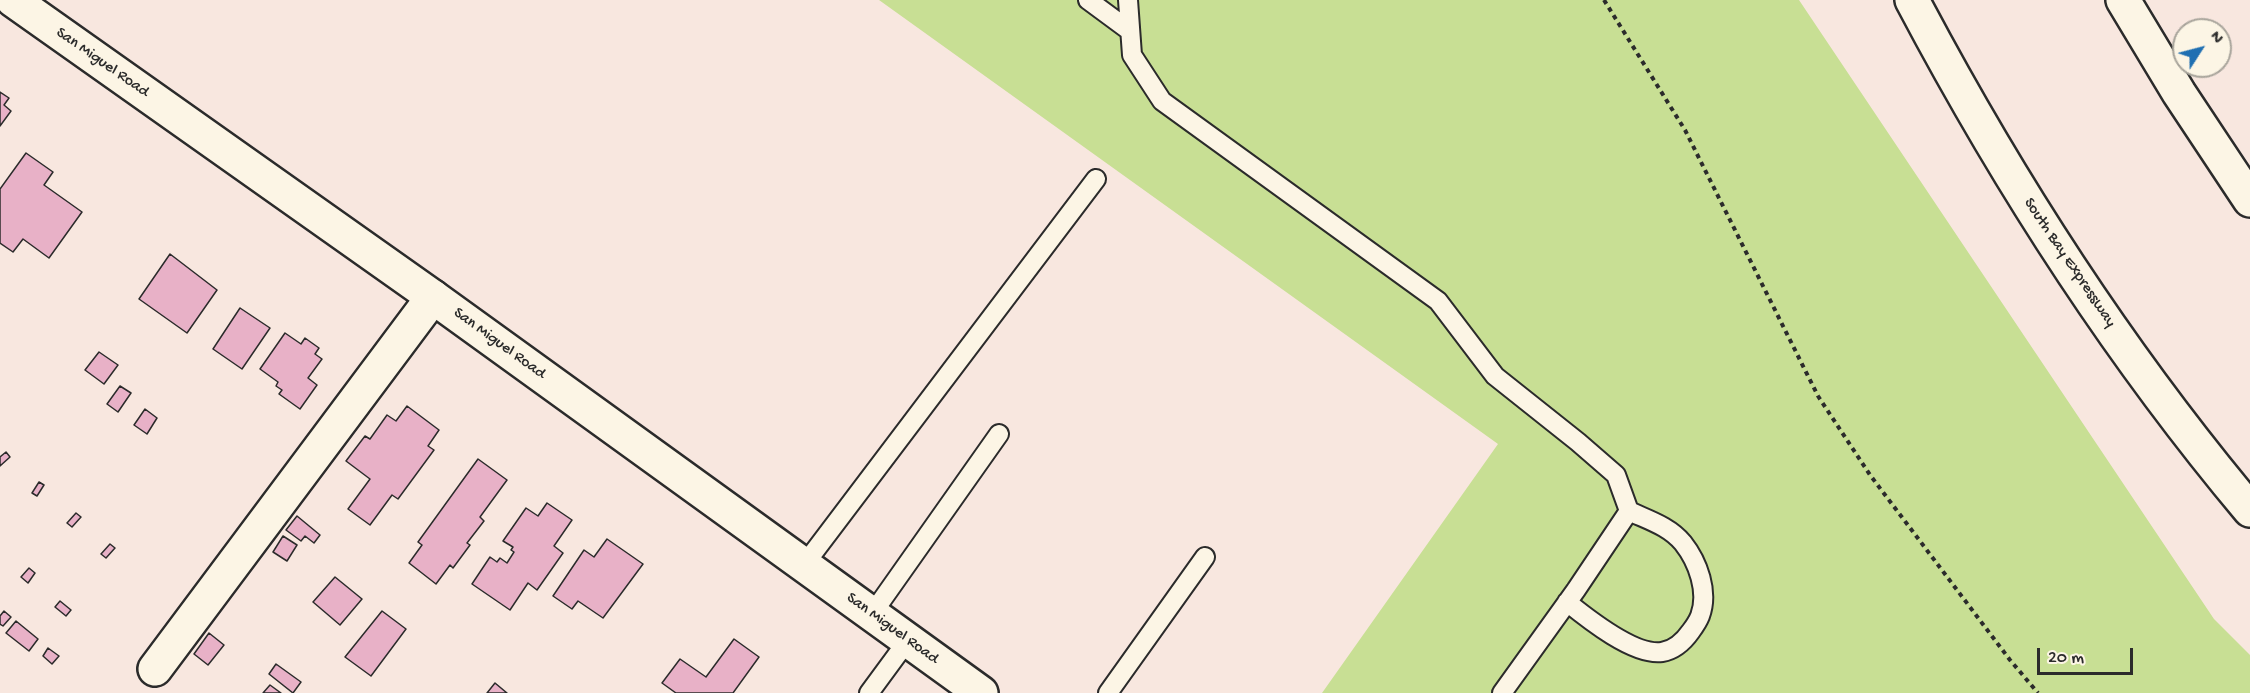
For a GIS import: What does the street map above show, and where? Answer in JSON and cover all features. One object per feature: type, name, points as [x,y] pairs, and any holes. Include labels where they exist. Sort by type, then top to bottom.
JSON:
[{"type":"main road","name":"San Miguel Road","points":[[13,0],[433,297],[981,693]]},
{"type":"main road","name":"South Bay Expressway","points":[[1912,0],[1992,145],[2049,235],[2108,323],[2170,409],[2250,510]]},
{"type":"main road","points":[[2123,0],[2179,93],[2250,200]]},
{"type":"main road","points":[[155,669],[433,297]]},
{"type":"lane","points":[[1088,0],[1130,31]]},
{"type":"lane","points":[[1128,0],[1132,55],[1162,101],[1437,301],[1495,376],[1616,475],[1629,511],[1665,527],[1682,542],[1696,564],[1704,593],[1701,615],[1684,642],[1662,652],[1639,649],[1590,621],[1567,602]]},
{"type":"lane","points":[[804,565],[1096,178]]},
{"type":"lane","points":[[872,614],[999,434]]},
{"type":"lane","points":[[1502,693],[1629,511]]},
{"type":"lane","points":[[1108,693],[1205,558]]},
{"type":"lane","points":[[869,693],[908,640]]},
{"type":"path","points":[[1604,0],[1685,130],[1818,396],[1870,475],[2003,651],[2038,693]]},
{"type":"green space","points":[[879,0],[1799,0],[2214,619],[2250,655],[2250,693],[1322,693],[1498,444]]},
{"type":"building","points":[[0,92],[9,98],[4,105],[11,111],[0,126]]},
{"type":"building","points":[[26,153],[53,172],[44,185],[82,212],[49,258],[23,239],[13,252],[0,243],[0,189]]},
{"type":"building","points":[[170,254],[217,290],[187,333],[139,299]]},
{"type":"building","points":[[240,308],[270,328],[242,369],[213,349]]},
{"type":"building","points":[[285,333],[301,344],[305,338],[319,348],[315,354],[322,359],[308,378],[317,385],[300,409],[279,394],[282,390],[276,386],[278,382],[260,369]]},
{"type":"building","points":[[99,352],[118,365],[104,384],[85,370]]},
{"type":"building","points":[[120,386],[131,393],[118,412],[107,404]]},
{"type":"building","points":[[407,406],[439,430],[428,446],[434,450],[398,499],[392,495],[370,525],[348,509],[370,479],[346,461],[365,436],[370,439],[387,415],[396,421]]},
{"type":"building","points":[[145,409],[157,418],[147,434],[134,425]]},
{"type":"building","points":[[6,452],[10,457],[0,466],[0,457]]},
{"type":"building","points":[[478,459],[507,480],[480,517],[484,521],[467,543],[470,545],[453,568],[450,565],[436,584],[409,563],[422,545],[418,542]]},
{"type":"building","points":[[39,482],[44,485],[37,496],[32,493]]},
{"type":"building","points":[[547,503],[572,520],[554,546],[563,553],[537,590],[528,583],[510,610],[472,584],[490,557],[497,562],[500,558],[507,563],[514,552],[511,550],[513,547],[503,541],[526,508],[538,516]]},
{"type":"building","points":[[76,513],[81,517],[72,527],[67,523]]},
{"type":"building","points":[[297,516],[320,535],[314,543],[305,536],[301,541],[286,530]]},
{"type":"building","points":[[283,536],[297,545],[287,561],[273,552]]},
{"type":"building","points":[[607,539],[643,564],[603,618],[578,601],[572,609],[553,596],[584,550],[594,557]]},
{"type":"building","points":[[110,544],[115,548],[106,558],[101,554]]},
{"type":"building","points":[[29,568],[35,573],[28,583],[21,577]]},
{"type":"building","points":[[335,577],[362,599],[340,625],[313,602]]},
{"type":"building","points":[[60,601],[71,610],[66,616],[55,607]]},
{"type":"building","points":[[4,611],[11,617],[3,626],[0,624],[0,616]]},
{"type":"building","points":[[382,611],[406,629],[371,676],[345,657]]},
{"type":"building","points":[[16,621],[38,639],[29,651],[6,633]]},
{"type":"building","points":[[209,633],[224,645],[208,665],[194,654]]},
{"type":"building","points":[[734,639],[759,657],[733,693],[676,693],[662,683],[680,659],[706,677]]},
{"type":"building","points":[[48,648],[59,656],[52,664],[43,656]]},
{"type":"building","points":[[276,664],[301,682],[293,693],[269,674]]},
{"type":"building","points":[[495,683],[507,693],[487,693]]},
{"type":"building","points":[[270,685],[281,693],[263,693]]}]
